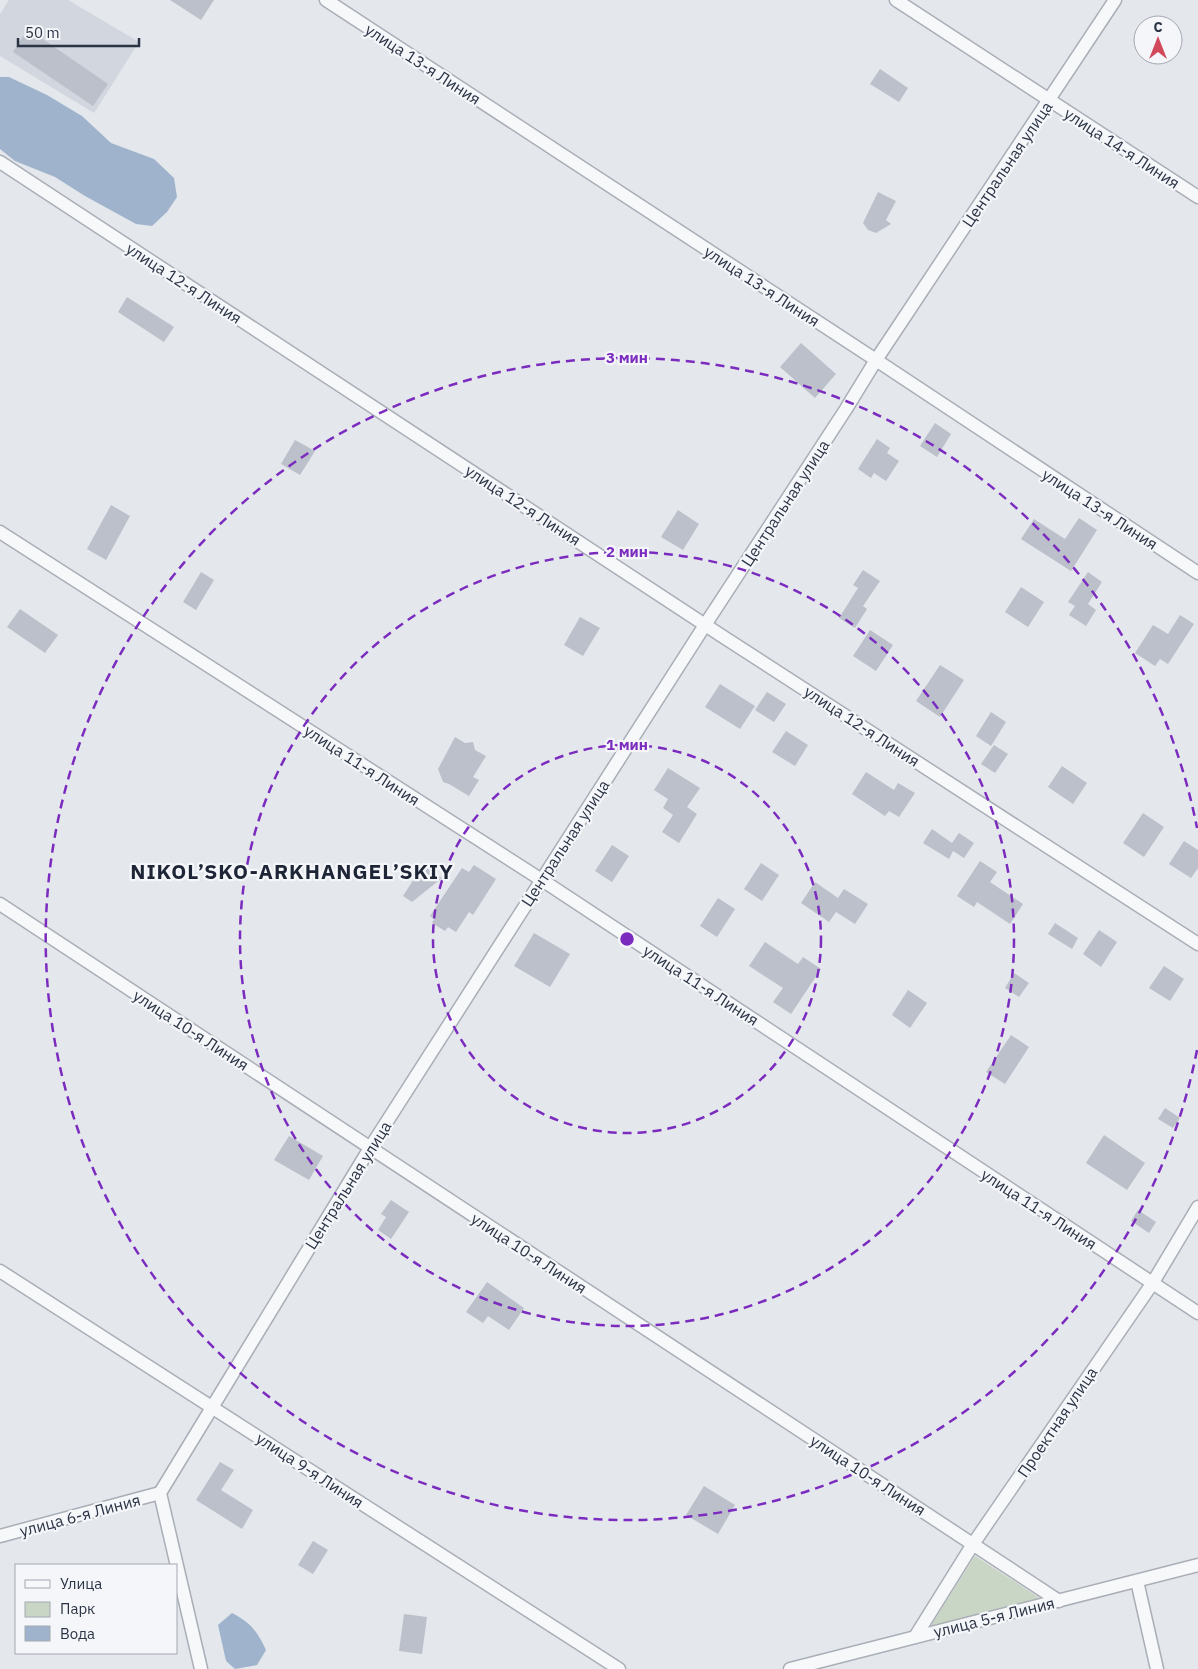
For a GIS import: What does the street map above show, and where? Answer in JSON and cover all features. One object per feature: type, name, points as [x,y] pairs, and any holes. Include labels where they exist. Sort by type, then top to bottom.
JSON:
[{"type":"street","name":"улица 13-я Линия","points":[[326,0],[1198,573]]},
{"type":"street","name":"улица 14-я Линия","points":[[896,0],[1198,197]]},
{"type":"street","name":"Центральная улица","points":[[160,1493],[370,1148],[876,360],[1050,101],[1115,0]]},
{"type":"street","name":"улица 12-я Линия","points":[[0,162],[705,625],[1198,944]]},
{"type":"street","name":"улица 11-я Линия","points":[[0,532],[542,880],[1198,1313]]},
{"type":"street","name":"улица 10-я Линия","points":[[0,904],[1059,1601]]},
{"type":"street","name":"Проектная улица","points":[[915,1637],[973,1544],[1152,1284],[1198,1207]]},
{"type":"street","name":"улица 9-я Линия","points":[[0,1271],[619,1669]]},
{"type":"street","name":"улица 6-я Линия","points":[[0,1536],[160,1493]]},
{"type":"street","points":[[160,1493],[177,1564]]},
{"type":"street","name":"улица 5-я Линия","points":[[790,1669],[1198,1565]]},
{"type":"street","points":[[178,1570],[201,1669]]},
{"type":"street","points":[[1137,1581],[1157,1669]]},
{"type":"shaded area","points":[[9,0],[68,0],[139,42],[94,113],[0,56],[0,14]]},
{"type":"green space","points":[[975,1556],[1043,1600],[930,1627]]},
{"type":"water","points":[[0,77],[9,77],[47,95],[82,116],[111,143],[154,159],[174,178],[177,197],[167,212],[152,226],[136,224],[55,177],[15,161],[0,149]]},
{"type":"water","points":[[232,1613],[253,1628],[266,1650],[257,1665],[235,1669],[226,1661],[218,1625]]},
{"type":"building","points":[[170,0],[214,0],[201,20]]},
{"type":"building","points":[[28,29],[108,84],[93,106],[13,52]]},
{"type":"building","points":[[880,69],[908,88],[899,102],[870,84]]},
{"type":"building","points":[[878,192],[896,201],[886,220],[891,224],[876,233],[868,230],[863,223]]},
{"type":"building","points":[[127,297],[174,327],[164,342],[118,312]]},
{"type":"building","points":[[801,343],[836,374],[815,398],[780,367]]},
{"type":"building","points":[[935,423],[951,434],[937,457],[920,446]]},
{"type":"building","points":[[877,439],[890,448],[887,453],[899,461],[886,481],[874,473],[871,478],[858,469]]},
{"type":"building","points":[[295,440],[315,451],[300,475],[281,464]]},
{"type":"building","points":[[111,505],[130,516],[106,560],[87,549]]},
{"type":"building","points":[[678,510],[699,524],[683,550],[661,537]]},
{"type":"building","points":[[1079,518],[1097,530],[1071,571],[1021,539],[1034,519],[1065,539]]},
{"type":"building","points":[[863,570],[880,581],[863,606],[867,609],[855,628],[839,618],[858,588],[853,585]]},
{"type":"building","points":[[201,572],[214,580],[196,610],[183,602]]},
{"type":"building","points":[[1088,572],[1102,582],[1088,604],[1096,610],[1086,626],[1069,615],[1075,606],[1068,602]]},
{"type":"building","points":[[1021,587],[1044,602],[1028,627],[1005,612]]},
{"type":"building","points":[[20,609],[58,635],[45,653],[7,627]]},
{"type":"building","points":[[1180,615],[1194,624],[1168,664],[1160,659],[1155,666],[1135,653],[1153,625],[1168,634]]},
{"type":"building","points":[[580,617],[600,628],[583,656],[564,645]]},
{"type":"building","points":[[870,630],[893,645],[876,671],[853,656]]},
{"type":"building","points":[[940,665],[964,680],[940,717],[916,701]]},
{"type":"building","points":[[720,684],[755,706],[740,729],[705,707]]},
{"type":"building","points":[[767,692],[786,704],[774,722],[755,710]]},
{"type":"building","points":[[991,712],[1006,722],[991,746],[976,736]]},
{"type":"building","points":[[786,731],[808,745],[795,766],[772,752]]},
{"type":"building","points":[[455,737],[465,743],[473,742],[475,750],[486,756],[473,777],[479,780],[469,796],[443,782],[438,769]]},
{"type":"building","points":[[994,745],[1008,754],[995,773],[981,764]]},
{"type":"building","points":[[1062,766],[1087,783],[1073,804],[1048,787]]},
{"type":"building","points":[[668,768],[700,788],[687,807],[697,814],[679,843],[662,832],[673,815],[663,808],[668,799],[654,790]]},
{"type":"building","points":[[866,772],[894,790],[898,783],[915,793],[899,817],[889,811],[885,816],[852,794]]},
{"type":"building","points":[[1143,813],[1164,827],[1144,857],[1123,843]]},
{"type":"building","points":[[932,829],[952,843],[959,833],[974,843],[964,858],[953,851],[949,859],[923,843]]},
{"type":"building","points":[[1184,841],[1198,850],[1198,868],[1191,878],[1169,864]]},
{"type":"building","points":[[612,845],[629,856],[612,882],[595,871]]},
{"type":"building","points":[[980,861],[997,872],[990,882],[1023,904],[1010,924],[977,902],[974,907],[957,896]]},
{"type":"building","points":[[761,863],[779,875],[762,901],[744,889]]},
{"type":"building","points":[[423,865],[442,878],[412,902],[403,896]]},
{"type":"building","points":[[474,865],[496,879],[473,915],[469,912],[456,932],[448,927],[445,931],[432,923],[434,919],[430,916],[462,868],[469,872]]},
{"type":"building","points":[[815,882],[838,898],[844,889],[868,904],[855,924],[836,912],[829,922],[801,903]]},
{"type":"building","points":[[718,898],[735,909],[717,937],[700,926]]},
{"type":"building","points":[[1055,923],[1078,938],[1072,949],[1048,934]]},
{"type":"building","points":[[1099,930],[1117,942],[1101,967],[1083,954]]},
{"type":"building","points":[[534,933],[570,954],[550,987],[514,966]]},
{"type":"building","points":[[765,942],[798,964],[803,957],[821,969],[791,1014],[773,1002],[783,988],[749,966]]},
{"type":"building","points":[[1164,966],[1184,979],[1170,1001],[1149,988]]},
{"type":"building","points":[[1014,973],[1029,983],[1019,997],[1005,988]]},
{"type":"building","points":[[908,990],[927,1003],[910,1028],[892,1015]]},
{"type":"building","points":[[1011,1035],[1029,1047],[1005,1084],[986,1072]]},
{"type":"building","points":[[1165,1108],[1180,1118],[1173,1128],[1158,1119]]},
{"type":"building","points":[[1104,1135],[1145,1163],[1127,1190],[1086,1163]]},
{"type":"building","points":[[289,1136],[323,1156],[309,1180],[274,1160]]},
{"type":"building","points":[[391,1200],[409,1212],[391,1239],[378,1230],[386,1217],[381,1214]]},
{"type":"building","points":[[1138,1210],[1156,1222],[1149,1233],[1131,1221]]},
{"type":"building","points":[[487,1282],[524,1308],[509,1330],[488,1316],[483,1323],[466,1312]]},
{"type":"building","points":[[220,1462],[234,1470],[221,1490],[253,1510],[242,1529],[196,1500]]},
{"type":"building","points":[[704,1486],[735,1505],[718,1534],[686,1515]]},
{"type":"building","points":[[313,1541],[328,1550],[313,1574],[298,1565]]},
{"type":"building","points":[[404,1614],[427,1617],[422,1654],[399,1651]]},
{"type":"district","name":"NIKOL’SKO-ARKHANGEL’SKIY","points":[[292,871]]}]
